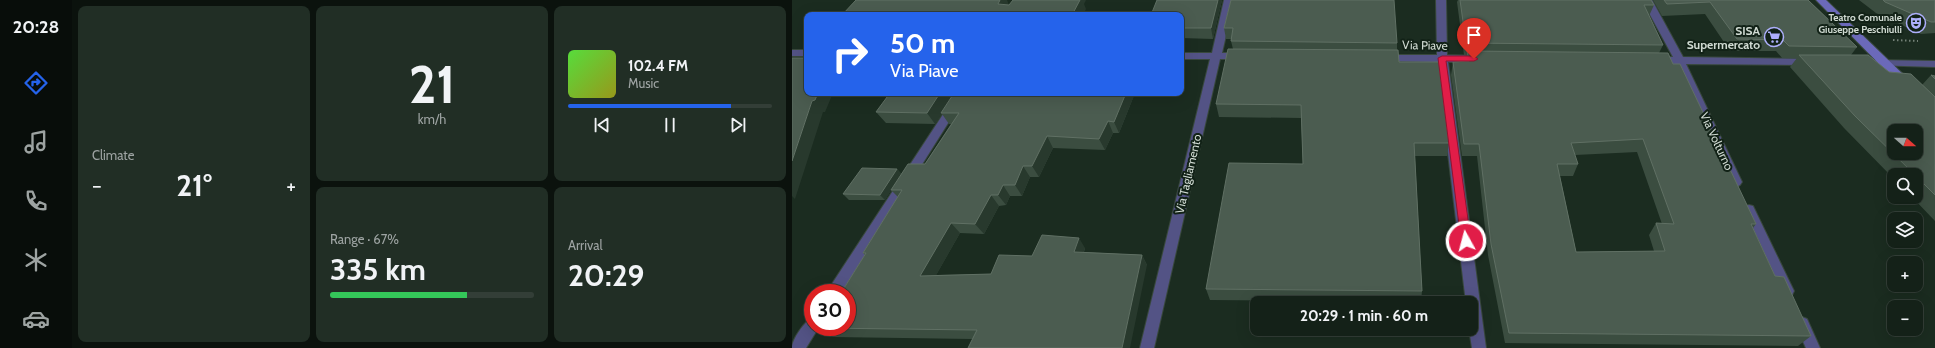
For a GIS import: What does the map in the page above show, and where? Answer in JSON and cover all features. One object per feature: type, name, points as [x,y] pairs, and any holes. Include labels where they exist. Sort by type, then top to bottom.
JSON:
[{"type":"street","name":"Via Tagliamento","points":[[1147,348],[1229,0]]},
{"type":"street","points":[[1441,0],[1442,58],[1479,348]]},
{"type":"street","name":"Via Volturno","points":[[1647,0],[1680,60],[1813,348]]},
{"type":"street","points":[[1820,0],[1913,90]]},
{"type":"street","points":[[792,53],[804,53]]},
{"type":"street","points":[[1184,56],[1254,56]]},
{"type":"street","name":"Via Piave","points":[[1372,58],[1490,59]]},
{"type":"street","points":[[1648,60],[1822,62]]},
{"type":"street","points":[[1869,63],[1935,64]]},
{"type":"street","points":[[839,284],[960,96]]},
{"type":"street","points":[[798,348],[806,336]]},
{"type":"path","points":[[1892,40],[1923,42]]},
{"type":"building","points":[[856,0],[1000,0],[998,4],[1009,5],[1013,0],[1080,0],[1074,12],[845,12]]},
{"type":"building","points":[[1157,0],[1218,0],[1211,28],[1184,28],[1184,12],[1152,12]]},
{"type":"building","points":[[1231,0],[1394,0],[1397,43],[1231,41],[1233,28],[1224,28]]},
{"type":"building","points":[[1460,0],[1651,0],[1654,5],[1644,5],[1663,45],[1466,43]]},
{"type":"building","name":"SISA Supermercato","points":[[1664,0],[1808,0],[1857,47],[1789,46],[1783,40],[1737,39],[1710,2],[1667,4]]},
{"type":"building","points":[[1883,0],[1935,0],[1935,22],[1931,22]]},
{"type":"building","points":[[1228,49],[1398,50],[1399,62],[1439,62],[1449,143],[1414,143],[1422,291],[1206,289],[1229,163],[1303,164],[1301,105],[1216,104]]},
{"type":"building","points":[[1467,51],[1668,53],[1673,64],[1680,64],[1756,224],[1751,224],[1775,276],[1784,277],[1811,336],[1509,333],[1491,244],[1479,144],[1464,144],[1453,62],[1469,61]],"holes":[[[1643,139],[1674,224],[1656,223],[1665,251],[1576,252],[1557,164],[1578,164],[1571,143]]]},
{"type":"building","points":[[1799,55],[1868,55],[1889,72],[1911,74],[1935,97],[1935,195],[1923,183],[1923,168],[1908,168],[1900,160],[1923,160],[1923,124],[1887,124],[1887,147],[1855,116]]},
{"type":"building","points":[[804,57],[804,96],[817,96],[815,100],[812,101],[792,161],[792,58]]},
{"type":"building","points":[[888,96],[938,96],[927,113],[876,112]]},
{"type":"building","points":[[952,96],[1125,96],[1114,122],[1108,121],[1099,139],[1047,136],[1032,166],[1023,166],[1015,185],[1003,185],[998,195],[991,195],[975,224],[951,223],[920,276],[991,274],[999,255],[1032,256],[1042,235],[1079,238],[1074,252],[1142,255],[1122,348],[968,348],[977,330],[856,328],[856,284],[847,284],[866,253],[863,253],[902,190],[891,190],[908,164],[925,164],[959,113],[941,113]]},
{"type":"building","points":[[862,168],[897,169],[880,195],[843,194]]},
{"type":"place","name":"Teatro Comunale Giuseppe Peschiulli","points":[[1916,23]]},
{"type":"place","name":"SISA Supermercato","points":[[1774,37]]},
{"type":"route","points":[[1466,241],[1442,58],[1474,59]]}]
